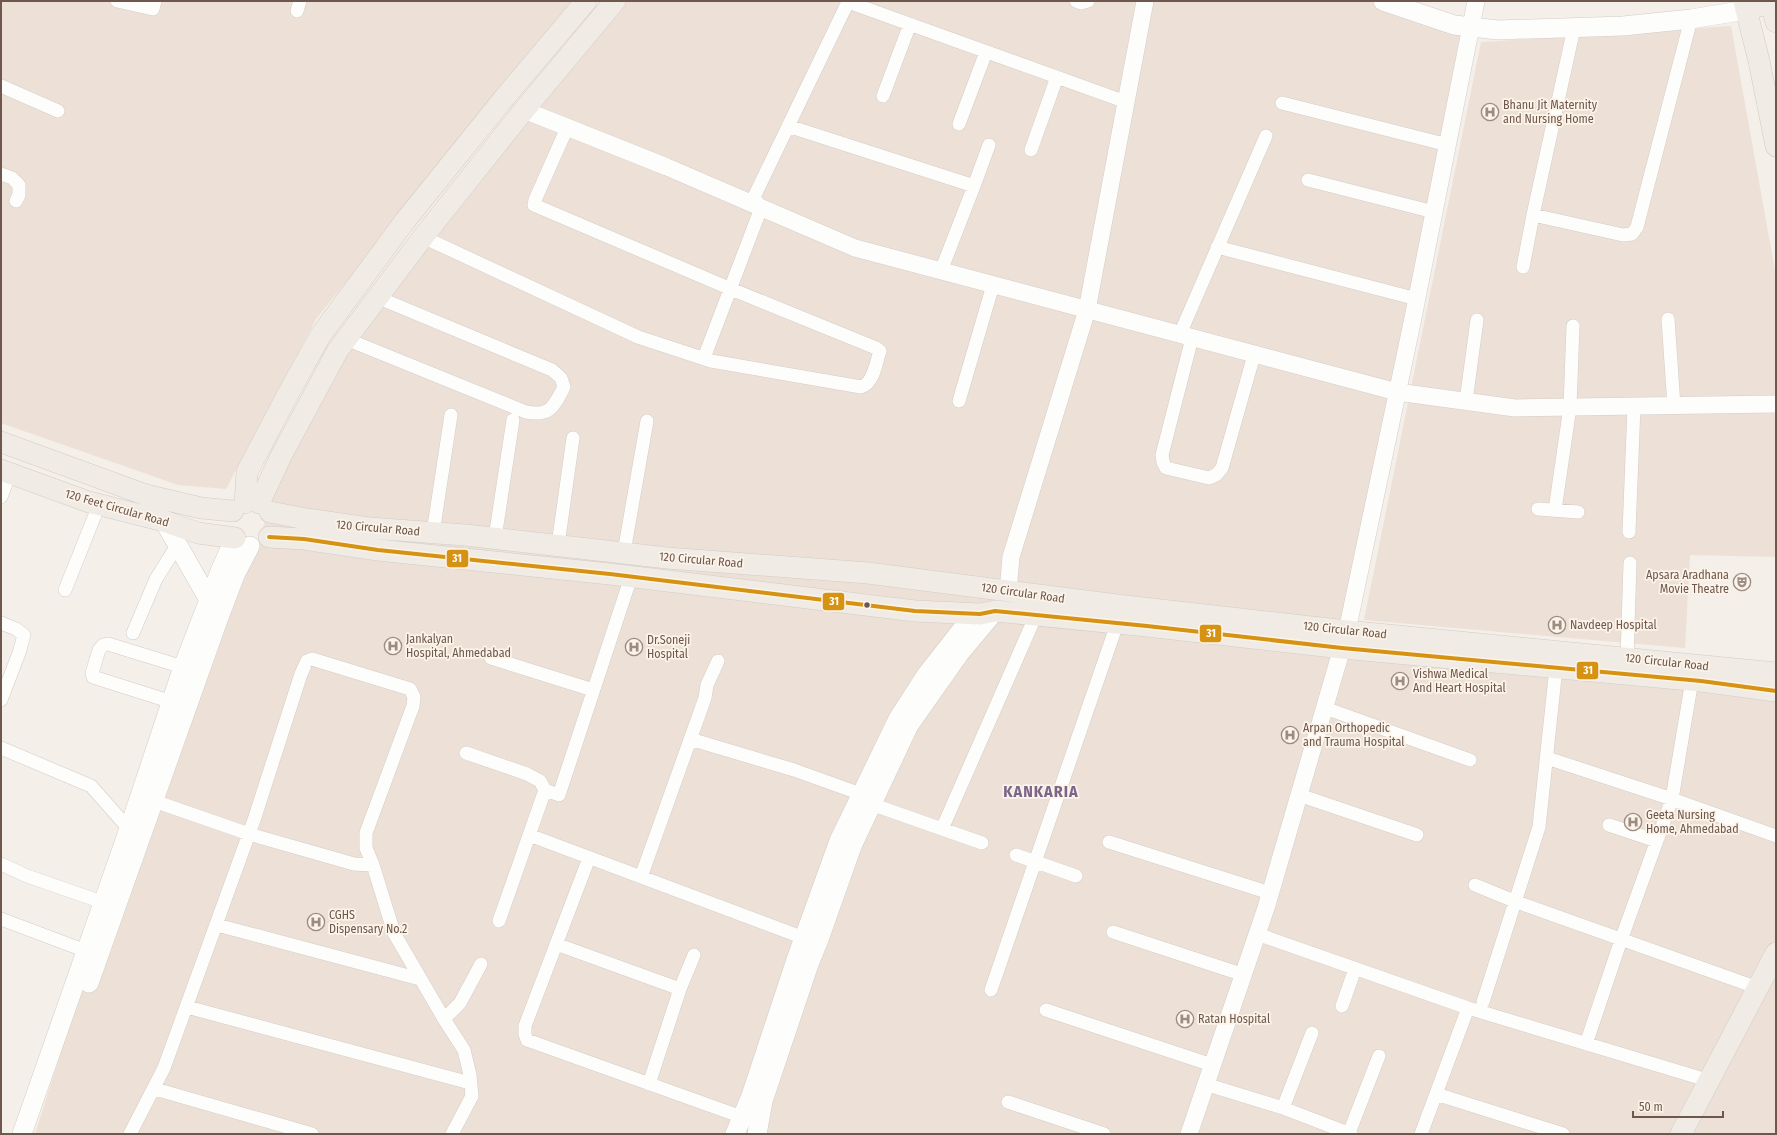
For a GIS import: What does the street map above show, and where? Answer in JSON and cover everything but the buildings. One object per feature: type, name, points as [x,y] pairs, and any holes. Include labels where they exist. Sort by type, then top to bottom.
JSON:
[{"type":"main road","points":[[586,1],[504,97],[405,221],[320,336],[247,472],[252,507],[274,524],[269,537],[257,545],[242,542],[229,525],[252,507],[338,350],[379,298],[423,237],[524,110],[615,1]]},
{"type":"main road","points":[[1383,1],[1454,25],[1474,15]]},
{"type":"main road","points":[[1417,1],[1456,14],[1499,18],[1622,16],[1693,8],[1720,1]]},
{"type":"main road","points":[[1474,15],[1498,30],[1574,28],[1623,26],[1691,19],[1745,5],[1773,7]]},
{"type":"main road","points":[[1745,5],[1759,61],[1776,146]]},
{"type":"main road","name":"120 Feet Circular Road","points":[[1,442],[146,495],[201,508],[252,507]]},
{"type":"main road","name":"120 Feet Circular Road","points":[[6,471],[99,505],[164,521],[198,533],[242,542]]},
{"type":"main road","name":"120 Circular Road","points":[[252,507],[306,520],[369,528],[495,538],[667,558],[868,573],[1125,606],[1345,640],[1556,668],[1692,680],[1776,691]]},
{"type":"main road","points":[[164,521],[209,600]]},
{"type":"main road","name":"120 Circular Road","points":[[269,537],[304,539],[386,551],[631,577],[915,611],[974,614],[995,611],[1257,638],[1345,640],[1626,658],[1776,673]]},
{"type":"main road","points":[[22,1134],[102,902],[129,829],[183,667],[209,600],[242,542]]},
{"type":"main road","points":[[34,1134],[235,575],[242,542]]},
{"type":"main road","points":[[739,1126],[751,1096],[804,938],[839,841],[866,799],[909,725],[959,654],[995,611],[998,590]]},
{"type":"main road","points":[[757,1134],[763,1101],[809,964],[852,846],[866,799],[898,719],[927,674],[974,614],[998,590]]},
{"type":"main road","points":[[1681,1134],[1710,1082],[1776,953]]},
{"type":"street","points":[[117,1],[153,9],[155,1]]},
{"type":"street","points":[[761,208],[754,197],[847,1],[1126,102]]},
{"type":"street","points":[[1076,1],[1081,3],[1088,1]]},
{"type":"street","points":[[998,590],[1011,557],[1087,310],[1145,1]]},
{"type":"street","points":[[1189,1134],[1270,893],[1345,640],[1417,299],[1474,15]]},
{"type":"street","points":[[1533,215],[1623,235],[1632,234],[1637,227],[1691,19]]},
{"type":"street","points":[[883,96],[910,24]]},
{"type":"street","points":[[1524,267],[1533,215],[1574,28]]},
{"type":"street","points":[[959,124],[986,52]]},
{"type":"street","points":[[1031,150],[1057,77]]},
{"type":"street","points":[[1,86],[58,111]]},
{"type":"street","points":[[1282,103],[1448,145]]},
{"type":"street","points":[[524,110],[667,167],[855,248],[1397,392],[1515,408],[1776,404]]},
{"type":"street","points":[[788,126],[974,186]]},
{"type":"street","points":[[423,237],[638,337],[704,358],[861,387],[866,386],[880,354],[880,351],[876,348],[731,289],[534,205],[567,128]]},
{"type":"street","points":[[1254,355],[1222,468],[1216,475],[1209,478],[1166,468],[1162,455],[1186,336],[1217,247],[1266,136]]},
{"type":"street","points":[[942,271],[989,145]]},
{"type":"street","points":[[1,174],[12,178],[19,185],[19,195],[16,201]]},
{"type":"street","points":[[1308,180],[1434,212]]},
{"type":"street","points":[[704,358],[761,208]]},
{"type":"street","points":[[1217,247],[1417,299]]},
{"type":"street","points":[[959,401],[994,285]]},
{"type":"street","points":[[346,340],[526,412],[539,414],[548,412],[564,387],[561,378],[552,370],[379,298]]},
{"type":"street","points":[[1668,319],[1674,406]]},
{"type":"street","points":[[1466,401],[1477,320]]},
{"type":"street","points":[[1555,510],[1570,407],[1573,326]]},
{"type":"street","points":[[1629,532],[1634,407]]},
{"type":"street","points":[[433,533],[451,415]]},
{"type":"street","points":[[495,538],[513,420]]},
{"type":"street","points":[[624,552],[647,421]]},
{"type":"street","points":[[558,545],[573,438]]},
{"type":"street","points":[[1,497],[6,471]]},
{"type":"street","points":[[65,590],[99,505]]},
{"type":"street","points":[[1538,509],[1578,512]]},
{"type":"street","points":[[133,633],[156,579],[178,544]]},
{"type":"street","points":[[1626,658],[1630,563]]},
{"type":"street","points":[[466,753],[527,774],[540,781],[546,790],[559,795],[631,577]]},
{"type":"street","points":[[942,829],[1036,615]]},
{"type":"street","points":[[1,623],[16,629],[24,635],[20,653],[1,700]]},
{"type":"street","points":[[991,990],[1118,624]]},
{"type":"street","points":[[172,702],[93,676],[92,673],[99,650],[103,645],[108,644],[183,667]]},
{"type":"street","points":[[491,658],[593,690]]},
{"type":"street","points":[[130,1134],[155,1089],[164,1068],[249,834],[301,674],[307,661],[312,659],[410,689],[414,697],[413,706],[366,832],[366,848],[373,865],[394,933],[420,979],[464,1050],[472,1096],[452,1134]]},
{"type":"street","points":[[641,877],[690,739],[707,685],[718,661]]},
{"type":"street","points":[[1483,1002],[1514,901],[1539,827],[1556,668]]},
{"type":"street","points":[[1586,1044],[1621,940],[1672,799],[1692,680]]},
{"type":"street","points":[[1325,708],[1470,760]]},
{"type":"street","points":[[690,739],[794,770],[942,829],[982,843]]},
{"type":"street","points":[[1,748],[91,786],[129,829]]},
{"type":"street","points":[[1546,758],[1672,799],[1776,836]]},
{"type":"street","points":[[499,921],[546,790]]},
{"type":"street","points":[[1299,795],[1417,835]]},
{"type":"street","points":[[154,801],[249,834],[354,864],[373,865]]},
{"type":"street","points":[[1609,825],[1657,841]]},
{"type":"street","points":[[529,835],[804,938]]},
{"type":"street","points":[[1109,842],[1270,893]]},
{"type":"street","points":[[1016,855],[1035,863],[1076,876]]},
{"type":"street","points":[[589,858],[525,1026],[527,1040],[649,1084],[739,1126]]},
{"type":"street","points":[[1,864],[27,876],[102,902]]},
{"type":"street","points":[[1476,885],[1514,901],[1758,988]]},
{"type":"street","points":[[1,919],[86,951]]},
{"type":"street","points":[[217,925],[420,979]]},
{"type":"street","points":[[1113,932],[1244,974]]},
{"type":"street","points":[[1257,934],[1468,1008],[1710,1082]]},
{"type":"street","points":[[556,944],[680,989]]},
{"type":"street","points":[[649,1084],[680,989],[694,955]]},
{"type":"street","points":[[444,1019],[460,1003],[481,964]]},
{"type":"street","points":[[1342,1006],[1355,969]]},
{"type":"street","points":[[187,1007],[470,1083]]},
{"type":"street","points":[[1421,1134],[1468,1008]]},
{"type":"street","points":[[1046,1010],[1212,1065]]},
{"type":"street","points":[[1283,1108],[1312,1033]]},
{"type":"street","points":[[1205,1084],[1283,1108],[1350,1134],[1379,1056]]},
{"type":"street","points":[[155,1089],[312,1134]]},
{"type":"street","points":[[1436,1094],[1563,1134]]},
{"type":"street","points":[[1008,1102],[1104,1134]]},
{"type":"shaded area","points":[[1,1],[575,1],[316,319],[226,489],[178,485],[1,423]]},
{"type":"shaded area","points":[[617,1],[1387,1],[1471,27],[1344,640],[1776,677],[1776,1134],[35,1134],[183,667],[254,558],[272,497],[341,355]]},
{"type":"shaded area","points":[[1731,26],[1776,276],[1776,557],[1690,555],[1685,648],[1364,620],[1481,42]]},
{"type":"transit line","name":"31","points":[[269,537],[304,539],[378,550],[610,574],[915,611],[980,614],[995,611],[1147,626],[1342,648],[1701,681],[1776,691]]},
{"type":"place","name":"Bhanu Jit Maternity and Nursing Home","points":[[1490,112]]},
{"type":"place","name":"Apsara Aradhana Movie Theatre","points":[[1742,582]]},
{"type":"place","name":"Navdeep Hospital","points":[[1557,625]]},
{"type":"place","name":"Jankalyan Hospital, Ahmedabad","points":[[393,646]]},
{"type":"place","name":"Dr.Soneji Hospital","points":[[634,647]]},
{"type":"place","name":"Vishwa Medical And Heart Hospital","points":[[1400,681]]},
{"type":"place","name":"Arpan Orthopedic and Trauma Hospital","points":[[1290,735]]},
{"type":"place","name":"Geeta Nursing Home, Ahmedabad","points":[[1633,822]]},
{"type":"place","name":"CGHS Dispensary No.2","points":[[316,922]]},
{"type":"place","name":"Ratan Hospital","points":[[1185,1019]]},
{"type":"district","name":"KANKARIA","points":[[1041,791]]}]
